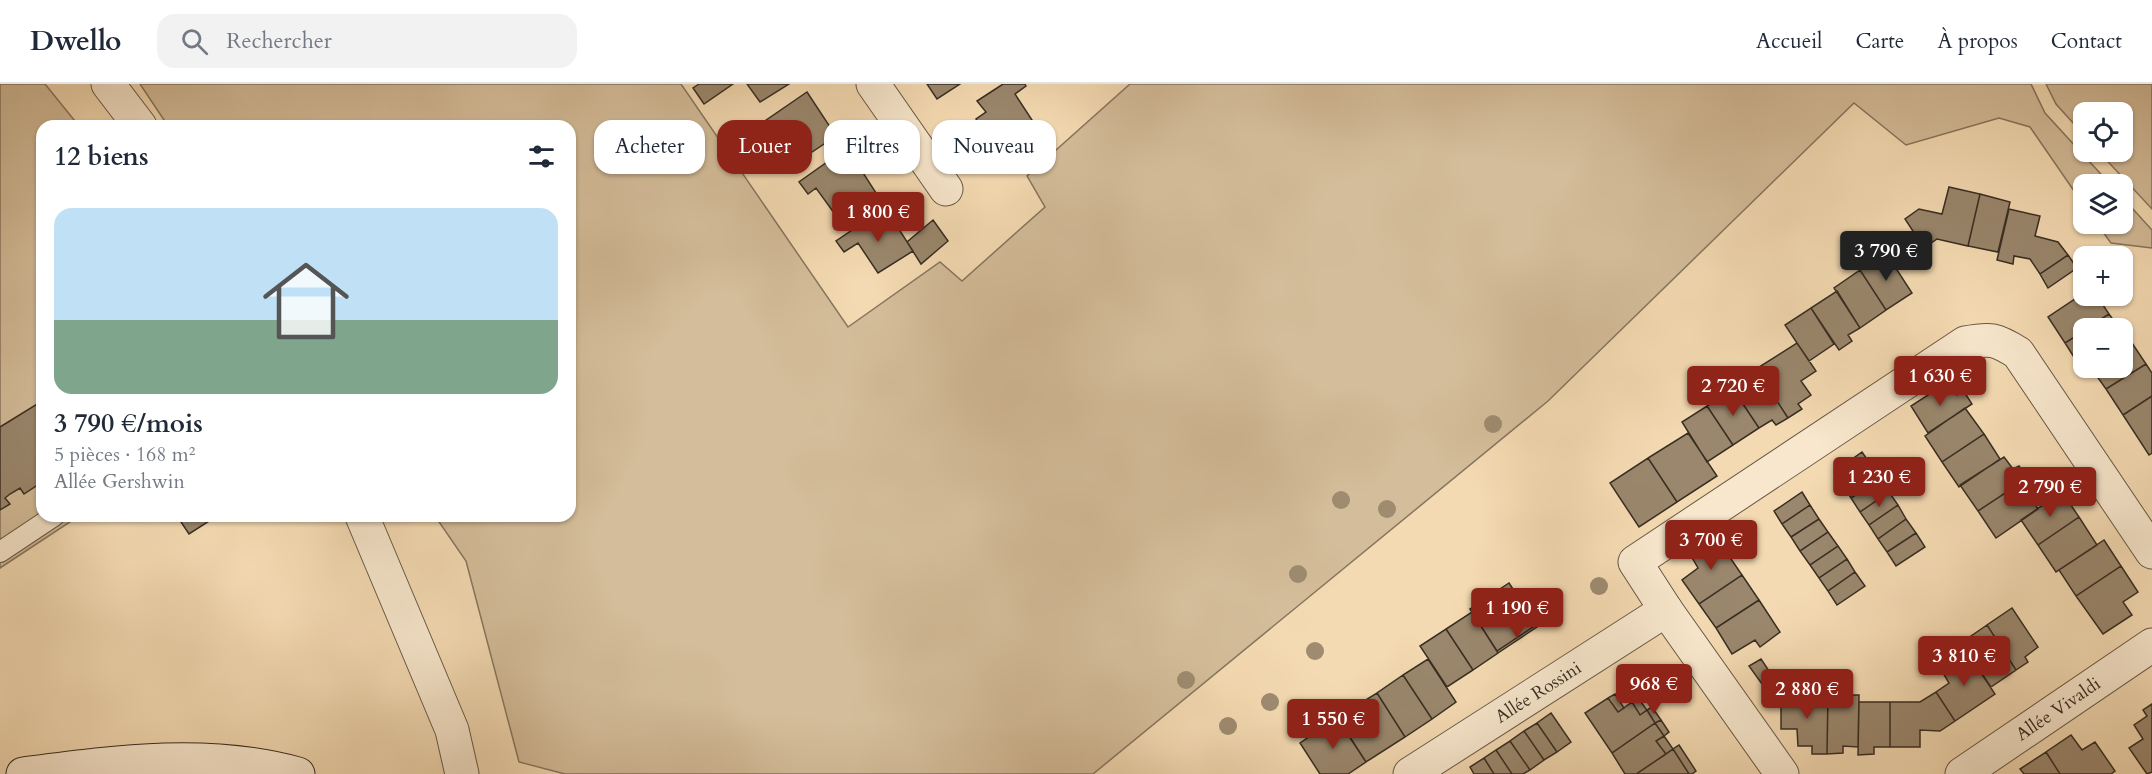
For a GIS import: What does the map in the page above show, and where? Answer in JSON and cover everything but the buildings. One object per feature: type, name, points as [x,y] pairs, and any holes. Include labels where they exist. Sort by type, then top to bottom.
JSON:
[{"type":"street","points":[[108,84],[135,120]]},
{"type":"street","points":[[873,84],[946,189]]},
{"type":"street","points":[[1782,774],[1666,610],[1635,562],[1965,343],[1983,339],[2000,342],[2019,354],[2152,552]]},
{"type":"street","points":[[365,522],[452,730],[462,774]]},
{"type":"street","name":"Allée Rossini","points":[[1410,774],[1666,610]]},
{"type":"street","name":"Allée Vivaldi","points":[[1962,774],[2152,645]]},
{"type":"street","points":[[23,774],[159,759],[218,761],[273,767],[298,774]]},
{"type":"lane","points":[[0,552],[45,522]]},
{"type":"shaded area","points":[[0,84],[45,84],[74,120],[36,120],[36,522],[70,522],[0,568]]},
{"type":"shaded area","points":[[140,84],[681,84],[717,136],[717,174],[743,174],[848,327],[940,262],[962,281],[1045,207],[1027,176],[1029,174],[1056,174],[1056,150],[1130,84],[2031,84],[2045,113],[2073,144],[2073,162],[2090,162],[2101,174],[2073,174],[2073,189],[2030,127],[1999,118],[1906,145],[1854,103],[1548,401],[1093,774],[565,774],[519,762],[466,561],[439,522],[576,522],[576,120],[164,120]]},
{"type":"shaded area","points":[[2046,84],[2152,84],[2152,209],[2133,189],[2133,174],[2119,174],[2108,162],[2133,162],[2133,102],[2073,102],[2073,123],[2056,104]]},
{"type":"shaded area","points":[[2133,209],[2152,230],[2152,248],[2111,243],[2104,234],[2133,234]]}]
